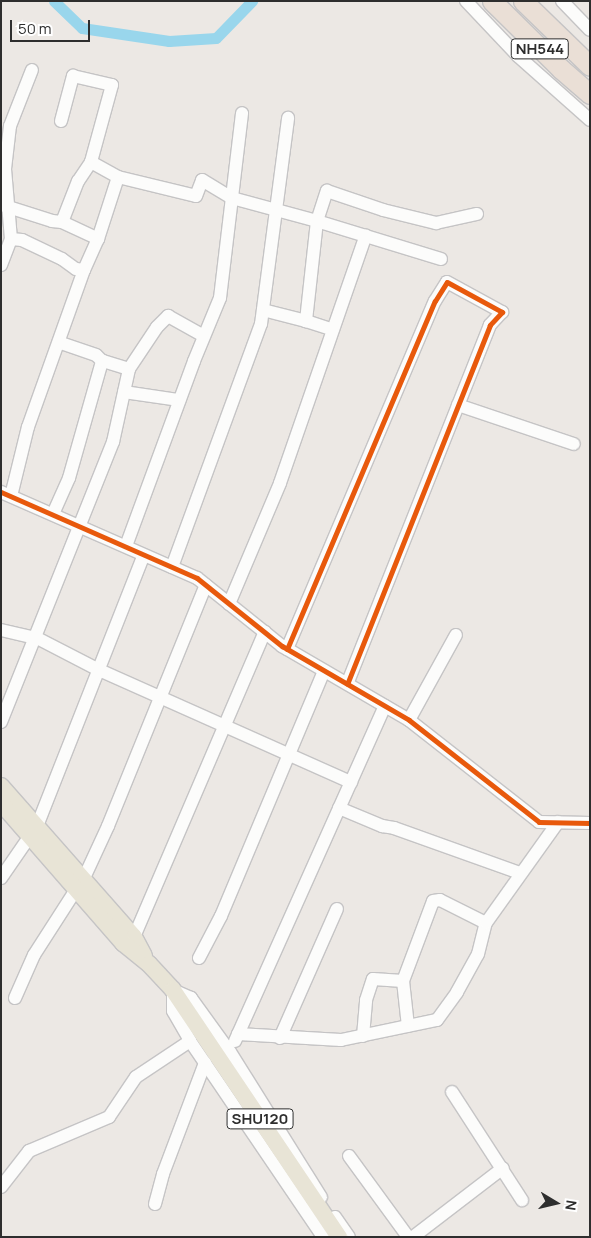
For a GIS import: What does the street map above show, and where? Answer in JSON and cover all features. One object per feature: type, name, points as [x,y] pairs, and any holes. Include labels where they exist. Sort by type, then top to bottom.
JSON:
[{"type":"highway","name":"NH544","points":[[492,1],[542,51],[590,94]]},
{"type":"highway","name":"NH544","points":[[523,1],[590,66]]},
{"type":"main road","name":"SHU120","points":[[1,786],[34,831],[80,883],[134,937],[149,964],[177,995],[339,1237]]},
{"type":"main road","points":[[1,803],[34,831]]},
{"type":"main road","points":[[80,883],[123,943],[149,964]]},
{"type":"street","points":[[466,1],[518,56],[590,120]]},
{"type":"street","points":[[562,1],[590,30]]},
{"type":"street","points":[[1,265],[11,239],[5,206],[5,169],[10,126],[32,70]]},
{"type":"street","points":[[61,121],[73,76],[112,85],[91,162],[78,181],[62,222]]},
{"type":"street","points":[[126,546],[179,400],[220,298],[242,113]]},
{"type":"street","points":[[172,566],[261,324],[288,118]]},
{"type":"street","points":[[91,162],[118,177],[196,196],[202,180],[232,198],[441,259]]},
{"type":"street","points":[[118,177],[98,239],[84,270],[6,494],[197,578],[287,649],[409,720],[539,822],[590,823]]},
{"type":"street","points":[[306,321],[317,222],[327,192],[383,210],[436,223],[477,214]]},
{"type":"street","points":[[5,206],[52,221],[62,222],[98,239]]},
{"type":"street","points":[[229,604],[280,483],[366,236]]},
{"type":"street","points":[[11,239],[22,240],[62,259],[76,269],[84,270]]},
{"type":"street","points":[[287,649],[435,301],[446,282],[502,312],[490,325],[348,684]]},
{"type":"street","points":[[263,310],[333,330]]},
{"type":"street","points":[[1,722],[113,442],[129,368],[157,327],[168,316],[204,336]]},
{"type":"street","points":[[59,342],[96,355],[102,361],[129,368]]},
{"type":"street","points":[[53,514],[68,478],[102,361]]},
{"type":"street","points":[[124,392],[179,400]]},
{"type":"street","points":[[458,405],[574,444]]},
{"type":"street","points":[[1,878],[34,831],[144,555]]},
{"type":"street","points":[[15,998],[34,955],[80,883],[161,696],[206,585]]},
{"type":"street","points":[[1,630],[36,638],[99,670],[351,782]]},
{"type":"street","points":[[134,937],[265,632]]},
{"type":"street","points":[[409,720],[456,635]]},
{"type":"street","points":[[199,958],[221,916],[324,671]]},
{"type":"street","points":[[230,1052],[385,706]]},
{"type":"street","points":[[339,808],[382,826],[394,828],[520,873]]},
{"type":"street","points":[[238,1034],[280,1038],[341,1040],[436,1020],[457,992],[478,954],[486,923],[558,822]]},
{"type":"street","points":[[408,1026],[403,981],[433,900],[440,900],[486,923]]},
{"type":"street","points":[[280,1038],[337,909]]},
{"type":"street","points":[[363,1036],[366,1000],[373,979],[403,981]]},
{"type":"street","points":[[177,995],[173,1011],[190,1041],[323,1237]]},
{"type":"street","name":"SHU120","points":[[177,995],[191,998],[230,1052],[320,1196],[349,1237]]},
{"type":"street","points":[[1,1187],[28,1151],[109,1117],[136,1077],[190,1041]]},
{"type":"street","points":[[155,1204],[163,1174],[205,1064]]},
{"type":"street","points":[[452,1092],[522,1200]]},
{"type":"street","points":[[349,1156],[408,1237]]},
{"type":"street","points":[[413,1237],[503,1168]]},
{"type":"waterway","points":[[54,1],[82,28],[169,41],[216,38],[252,1]]},
{"type":"cycle path","points":[[287,649],[435,301],[447,282],[502,312],[490,325],[347,684]]},
{"type":"cycle path","points":[[1,492],[197,578],[282,646],[409,720],[539,822],[590,823]]}]
